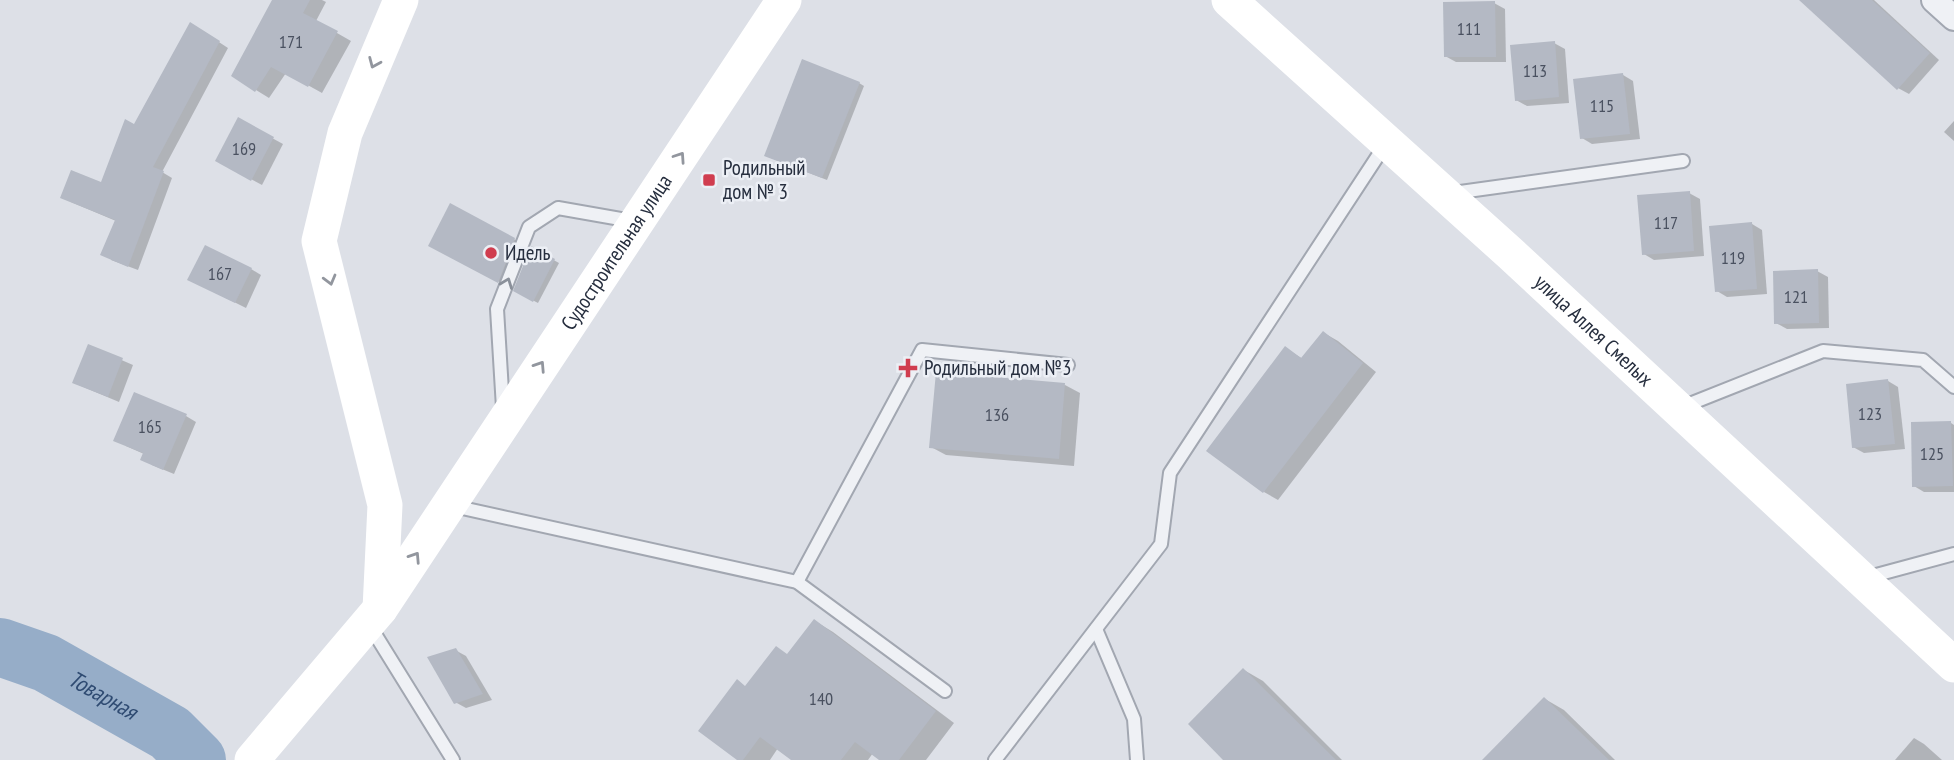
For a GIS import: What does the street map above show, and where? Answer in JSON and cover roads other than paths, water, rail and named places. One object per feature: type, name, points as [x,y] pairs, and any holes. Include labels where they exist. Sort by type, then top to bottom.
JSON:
[{"type":"main road","points":[[374,616],[385,505],[320,241],[345,133],[401,0]]},
{"type":"main road","name":"Судостроительная улица","points":[[252,760],[374,616],[784,0]]},
{"type":"main road","name":"улица Аллея Смелых","points":[[1229,0],[1446,195],[1954,665]]},
{"type":"main road","points":[[385,505],[400,517],[419,519],[449,505]]},
{"type":"street","points":[[1934,0],[1954,18]]},
{"type":"lane","points":[[995,760],[1161,544],[1170,473],[1387,142]]},
{"type":"lane","points":[[1446,195],[1683,162]]},
{"type":"lane","points":[[504,422],[498,309],[528,227],[558,208],[635,222]]},
{"type":"lane","points":[[797,582],[922,350],[1068,365]]},
{"type":"lane","points":[[1678,409],[1823,351],[1923,360],[1954,387]]},
{"type":"lane","points":[[449,505],[797,582],[945,691]]},
{"type":"lane","points":[[1861,579],[1954,554]]},
{"type":"lane","points":[[374,616],[453,760]]},
{"type":"lane","points":[[1096,629],[1134,719],[1137,760]]},
{"type":"waterway","name":"Товарная","points":[[0,647],[46,663],[170,733],[197,760]]},
{"type":"place","name":"Родильный дом № 3","points":[[709,180]]},
{"type":"place","name":"Идель","points":[[491,253]]},
{"type":"place","name":"Родильный дом №3","points":[[908,368]]}]
